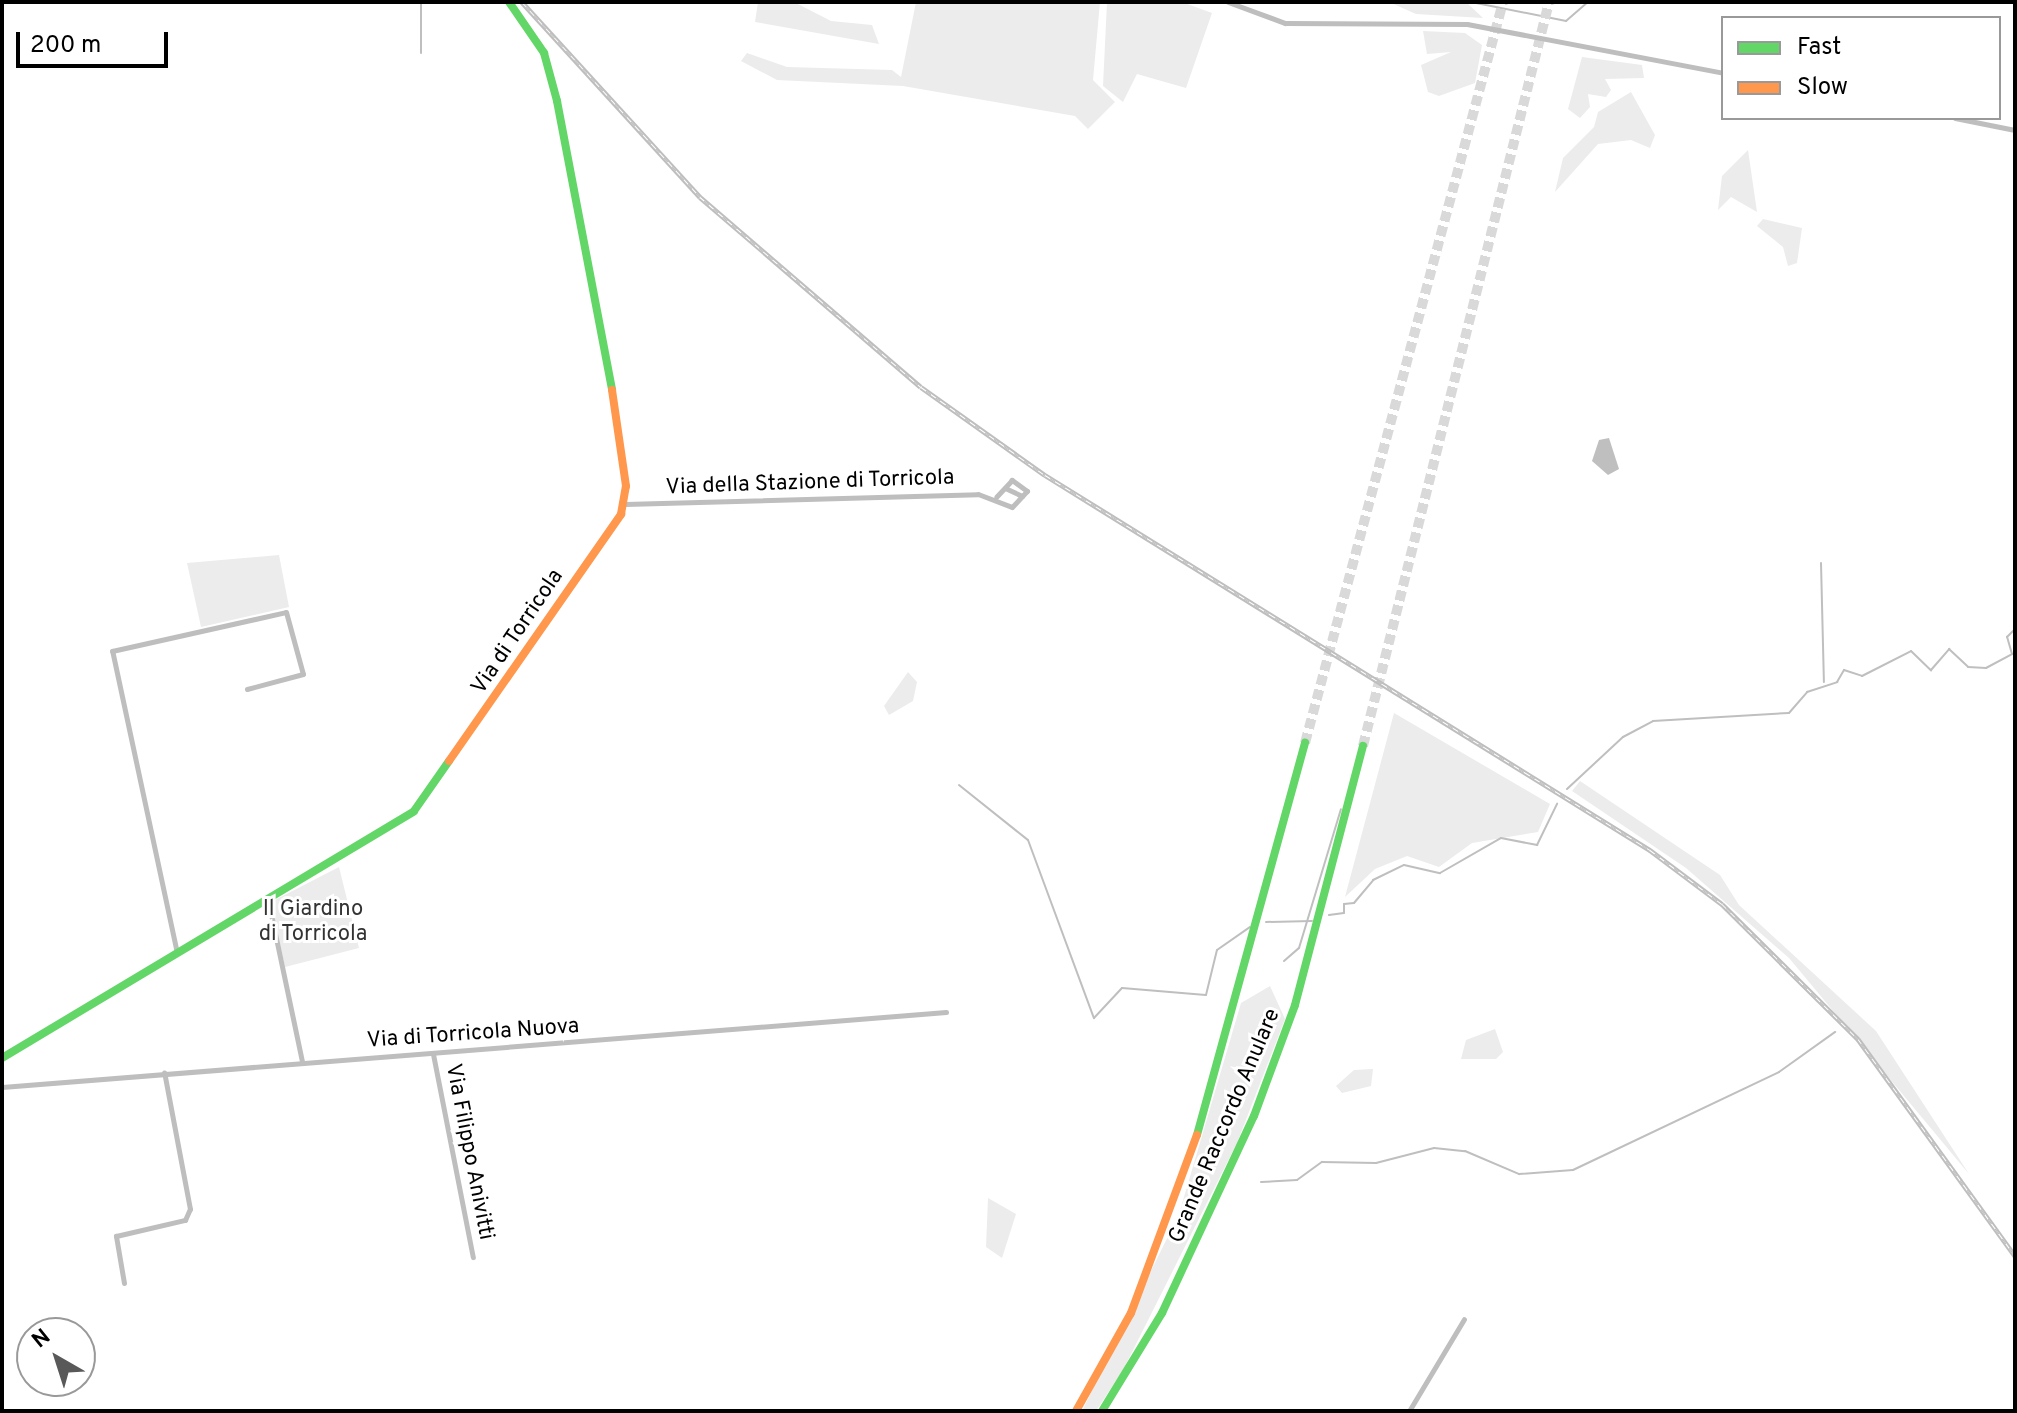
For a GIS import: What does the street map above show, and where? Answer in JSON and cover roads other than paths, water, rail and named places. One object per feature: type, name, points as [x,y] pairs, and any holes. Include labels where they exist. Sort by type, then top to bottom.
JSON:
[{"type":"main road","points":[[509,2],[542,49],[555,94],[608,364],[625,504]]},
{"type":"main road","name":"Via di Torricola","points":[[2,1058],[417,808],[625,504]]},
{"type":"main road","name":"Grande Raccordo Anulare","points":[[1076,1411],[1131,1313],[1181,1194],[1305,743]]},
{"type":"main road","name":"Grande Raccordo Anulare","points":[[1102,1411],[1162,1313],[1254,1116],[1295,1005],[1363,746]]},
{"type":"street","points":[[1228,2],[1285,23],[1467,24],[1721,73]]},
{"type":"street","points":[[1965,120],[2015,130]]},
{"type":"street","points":[[996,497],[1012,480],[1027,491],[1023,496],[1005,488]]},
{"type":"street","name":"Via della Stazione di Torricola","points":[[625,504],[996,497],[1012,507],[1023,496]]},
{"type":"street","points":[[177,954],[112,651],[287,612],[303,675],[247,689]]},
{"type":"street","points":[[268,900],[302,1061]]},
{"type":"street","name":"Via di Torricola Nuova","points":[[2,1087],[946,1012]]},
{"type":"street","name":"Via Filippo Anivitti","points":[[433,1054],[473,1257]]},
{"type":"street","points":[[124,1283],[116,1236],[185,1220],[190,1209],[164,1072]]},
{"type":"street","points":[[1409,1411],[1464,1319]]},
{"type":"waterway","points":[[421,2],[421,53]]},
{"type":"waterway","points":[[1471,2],[1566,21],[1588,2]]},
{"type":"waterway","points":[[1821,563],[1824,682]]},
{"type":"waterway","points":[[1567,789],[1623,737],[1653,721],[1789,713],[1807,692],[1837,682],[1844,670],[1862,676],[1911,651],[1931,670],[1949,649],[1968,667],[1986,668],[2012,654],[2007,637],[2015,629]]},
{"type":"waterway","points":[[959,785],[1028,840],[1094,1018],[1122,988],[1206,995],[1217,950],[1250,927]]},
{"type":"waterway","points":[[1329,915],[1344,913],[1344,904],[1354,903],[1373,880],[1404,865],[1440,873],[1501,838],[1537,845],[1557,804]]},
{"type":"waterway","points":[[1284,961],[1299,948],[1341,809]]},
{"type":"waterway","points":[[1266,922],[1312,921]]},
{"type":"waterway","points":[[1261,1182],[1297,1180],[1322,1162],[1376,1163],[1434,1148],[1465,1151],[1519,1174],[1573,1170],[1779,1072],[1835,1032]]},
{"type":"tunnel","points":[[1305,743],[1503,2]]},
{"type":"tunnel","points":[[1363,746],[1549,2]]},
{"type":"railway","points":[[522,2],[700,197],[921,387],[1045,475],[1650,850],[1722,904],[1858,1039],[2015,1256]]},
{"type":"park label","name":"Il Giardino di Torricola","points":[[313,922]]}]
